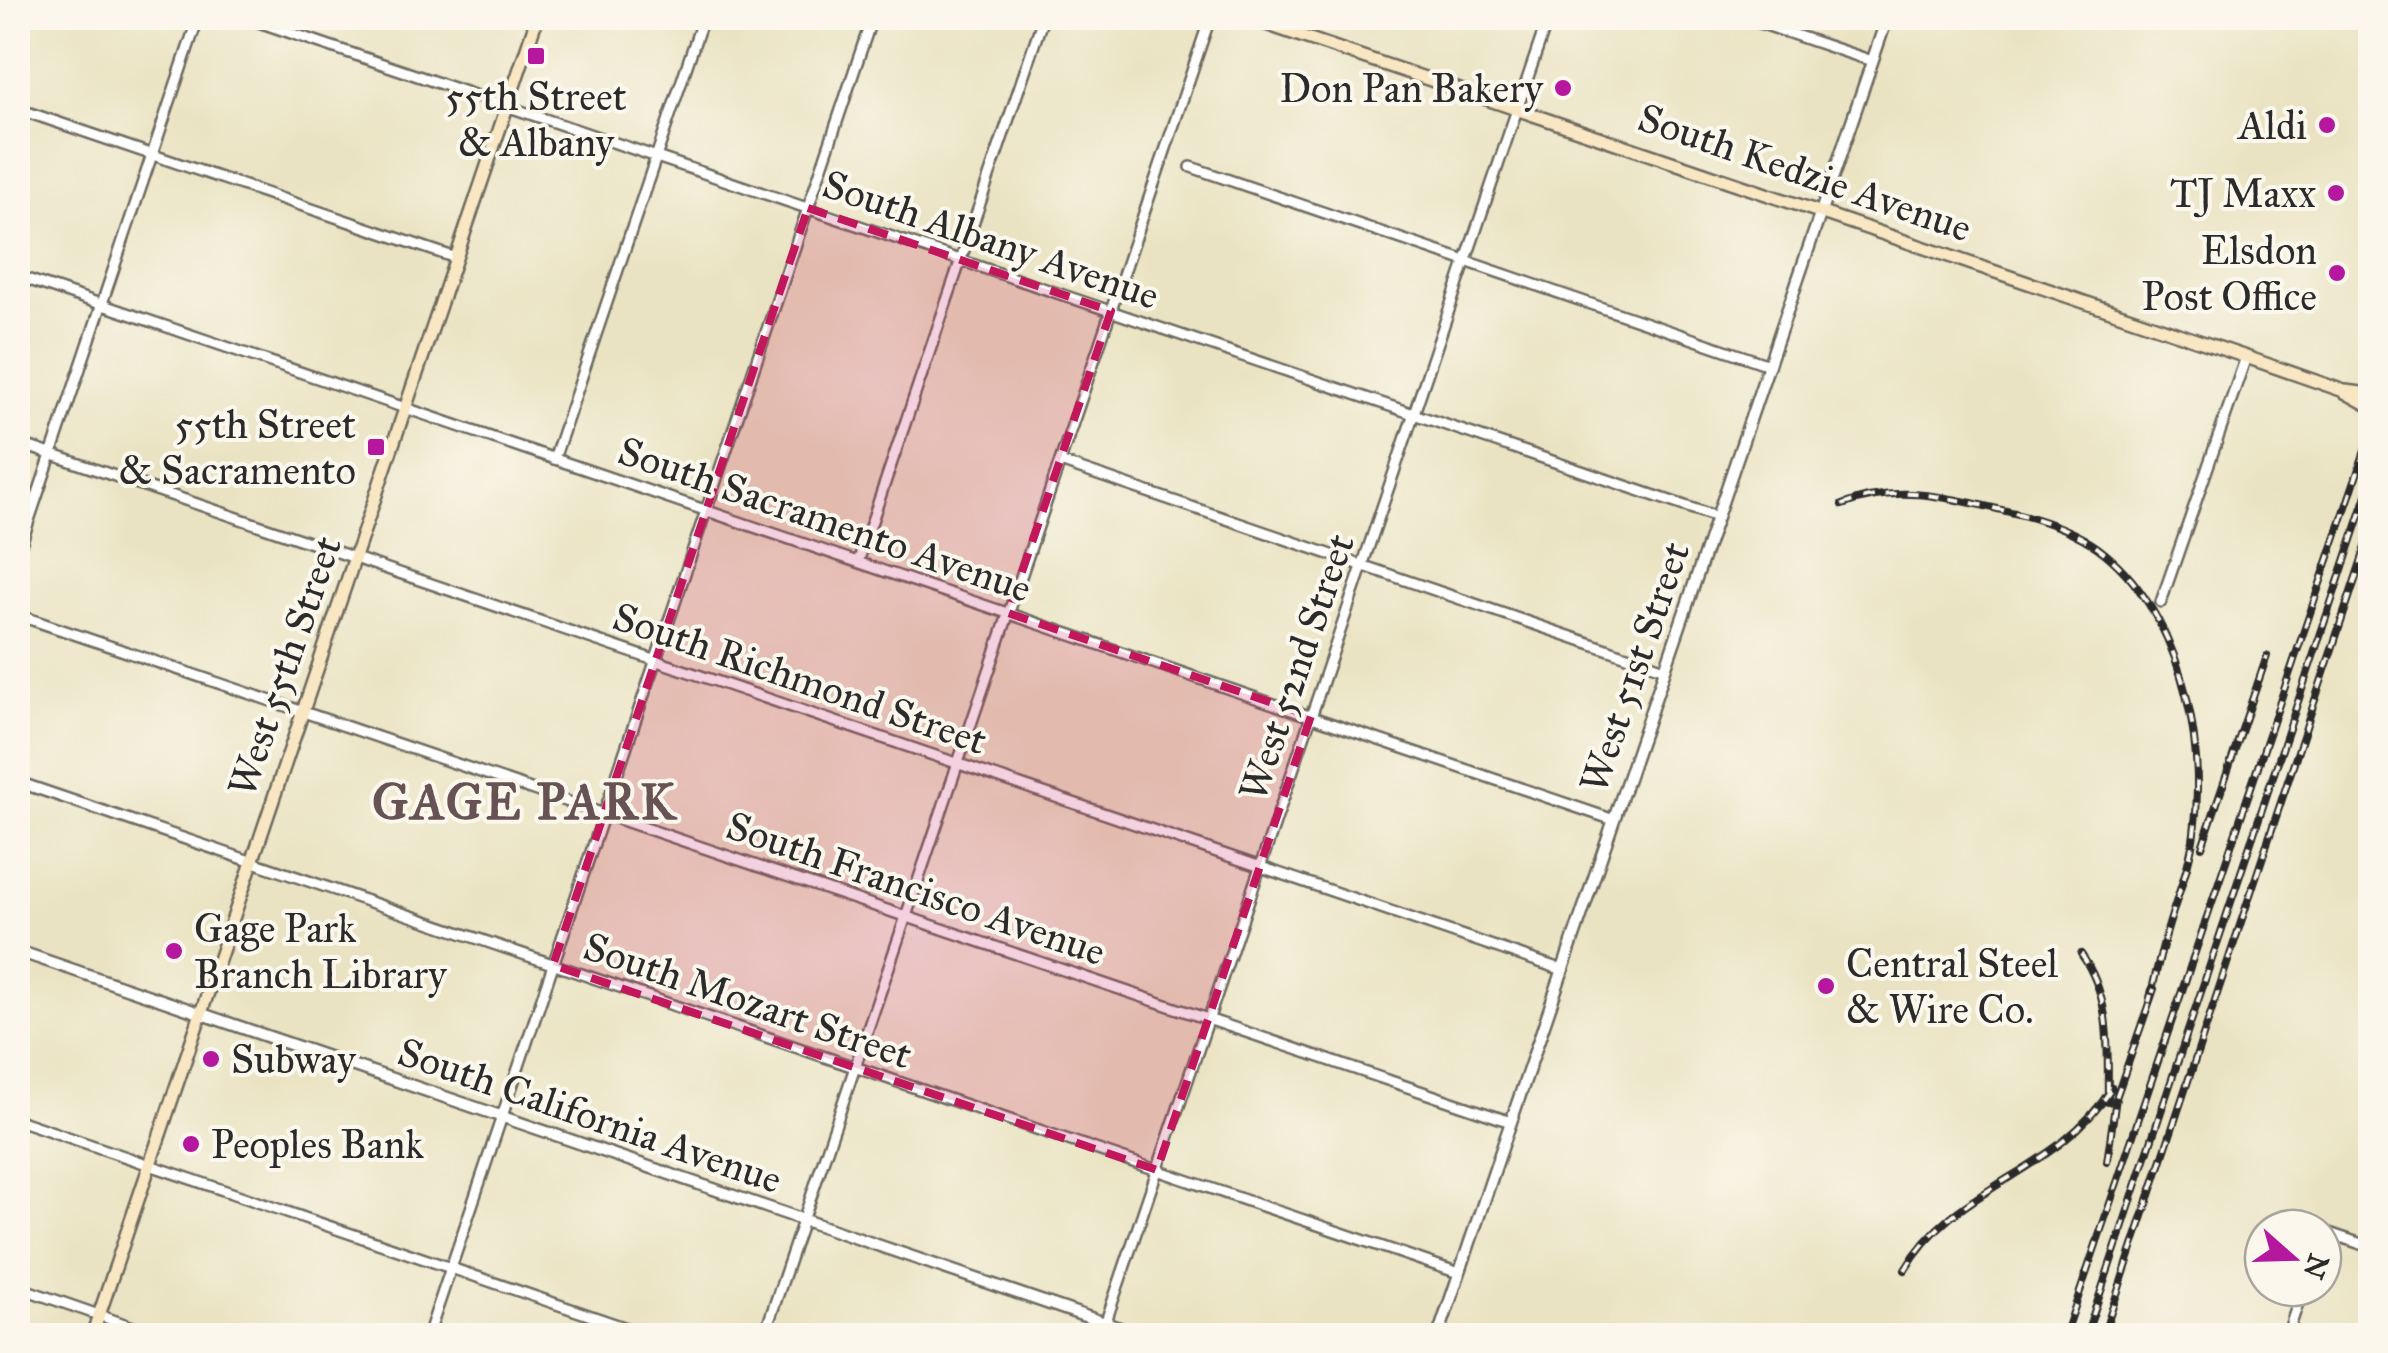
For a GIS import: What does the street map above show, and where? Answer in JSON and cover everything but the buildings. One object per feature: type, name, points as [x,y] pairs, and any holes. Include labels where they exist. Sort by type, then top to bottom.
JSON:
[{"type":"main road","name":"West 55th Street","points":[[92,1336],[537,18]]},
{"type":"main road","name":"South Kedzie Avenue","points":[[1248,18],[2246,357],[2340,390],[2370,406]]},
{"type":"main road","name":"South Kedzie Avenue","points":[[2340,390],[2370,394]]},
{"type":"street","points":[[18,553],[198,18]]},
{"type":"street","name":"South Albany Avenue","points":[[247,18],[1717,517]]},
{"type":"street","points":[[554,458],[703,18]]},
{"type":"street","points":[[428,1336],[872,18]]},
{"type":"street","points":[[858,562],[1043,18]]},
{"type":"street","points":[[764,1336],[1210,18]]},
{"type":"street","name":"West 52nd Street","points":[[1101,1336],[1548,18]]},
{"type":"street","points":[[1745,18],[1872,60]]},
{"type":"street","name":"West 51st Street","points":[[1438,1336],[1887,18]]},
{"type":"street","points":[[18,109],[456,258]]},
{"type":"street","points":[[1191,167],[1768,364]]},
{"type":"street","name":"South Sacramento Avenue","points":[[18,276],[1614,820]]},
{"type":"street","points":[[2161,602],[2246,357]]},
{"type":"street","name":"South Richmond Street","points":[[18,443],[1563,970]]},
{"type":"street","points":[[1060,462],[1665,668]]},
{"type":"street","name":"South Francisco Avenue","points":[[18,614],[1511,1122]]},
{"type":"street","name":"South Mozart Street","points":[[18,782],[1460,1273]]},
{"type":"street","name":"South California Avenue","points":[[18,951],[1143,1336]]},
{"type":"street","points":[[18,1120],[650,1336]]},
{"type":"street","points":[[2343,1238],[2370,1247]]},
{"type":"street","points":[[18,1287],[159,1336]]},
{"type":"street","points":[[2287,1336],[2296,1308]]},
{"type":"highlighted area","points":[[808,208],[1111,311],[1008,613],[1311,716],[1157,1170],[553,965]]},
{"type":"railway","points":[[2065,1336],[2370,436]]},
{"type":"railway","points":[[2086,1336],[2370,486]]},
{"type":"railway","points":[[1842,505],[1883,495],[1924,495],[2042,521],[2098,548],[2126,574],[2149,604],[2167,639],[2191,716],[2197,796],[2190,857],[2149,1002]]},
{"type":"railway","points":[[2103,1336],[2370,535]]},
{"type":"railway","points":[[2202,847],[2267,656]]},
{"type":"railway","points":[[2081,954],[2099,989],[2103,1007],[2108,1102]]},
{"type":"railway","points":[[2107,1162],[2116,1098],[2154,989]]},
{"type":"railway","points":[[1905,1270],[1926,1241],[1951,1217],[2063,1141],[2089,1118],[2112,1088]]},
{"type":"place","name":"55th Street & Albany","points":[[536,56]]},
{"type":"place","name":"Don Pan Bakery","points":[[1563,88]]},
{"type":"place","name":"Aldi","points":[[2327,125]]},
{"type":"place","name":"TJ Maxx","points":[[2336,193]]},
{"type":"place","name":"Elsdon Post Office","points":[[2337,273]]},
{"type":"place","name":"55th Street & Sacramento","points":[[376,447]]},
{"type":"place","name":"Gage Park Branch Library","points":[[174,951]]},
{"type":"place","name":"Central Steel & Wire Co.","points":[[1826,986]]},
{"type":"place","name":"Subway","points":[[211,1059]]},
{"type":"place","name":"Peoples Bank","points":[[191,1144]]},
{"type":"district","name":"GAGE PARK","points":[[525,801]]}]
